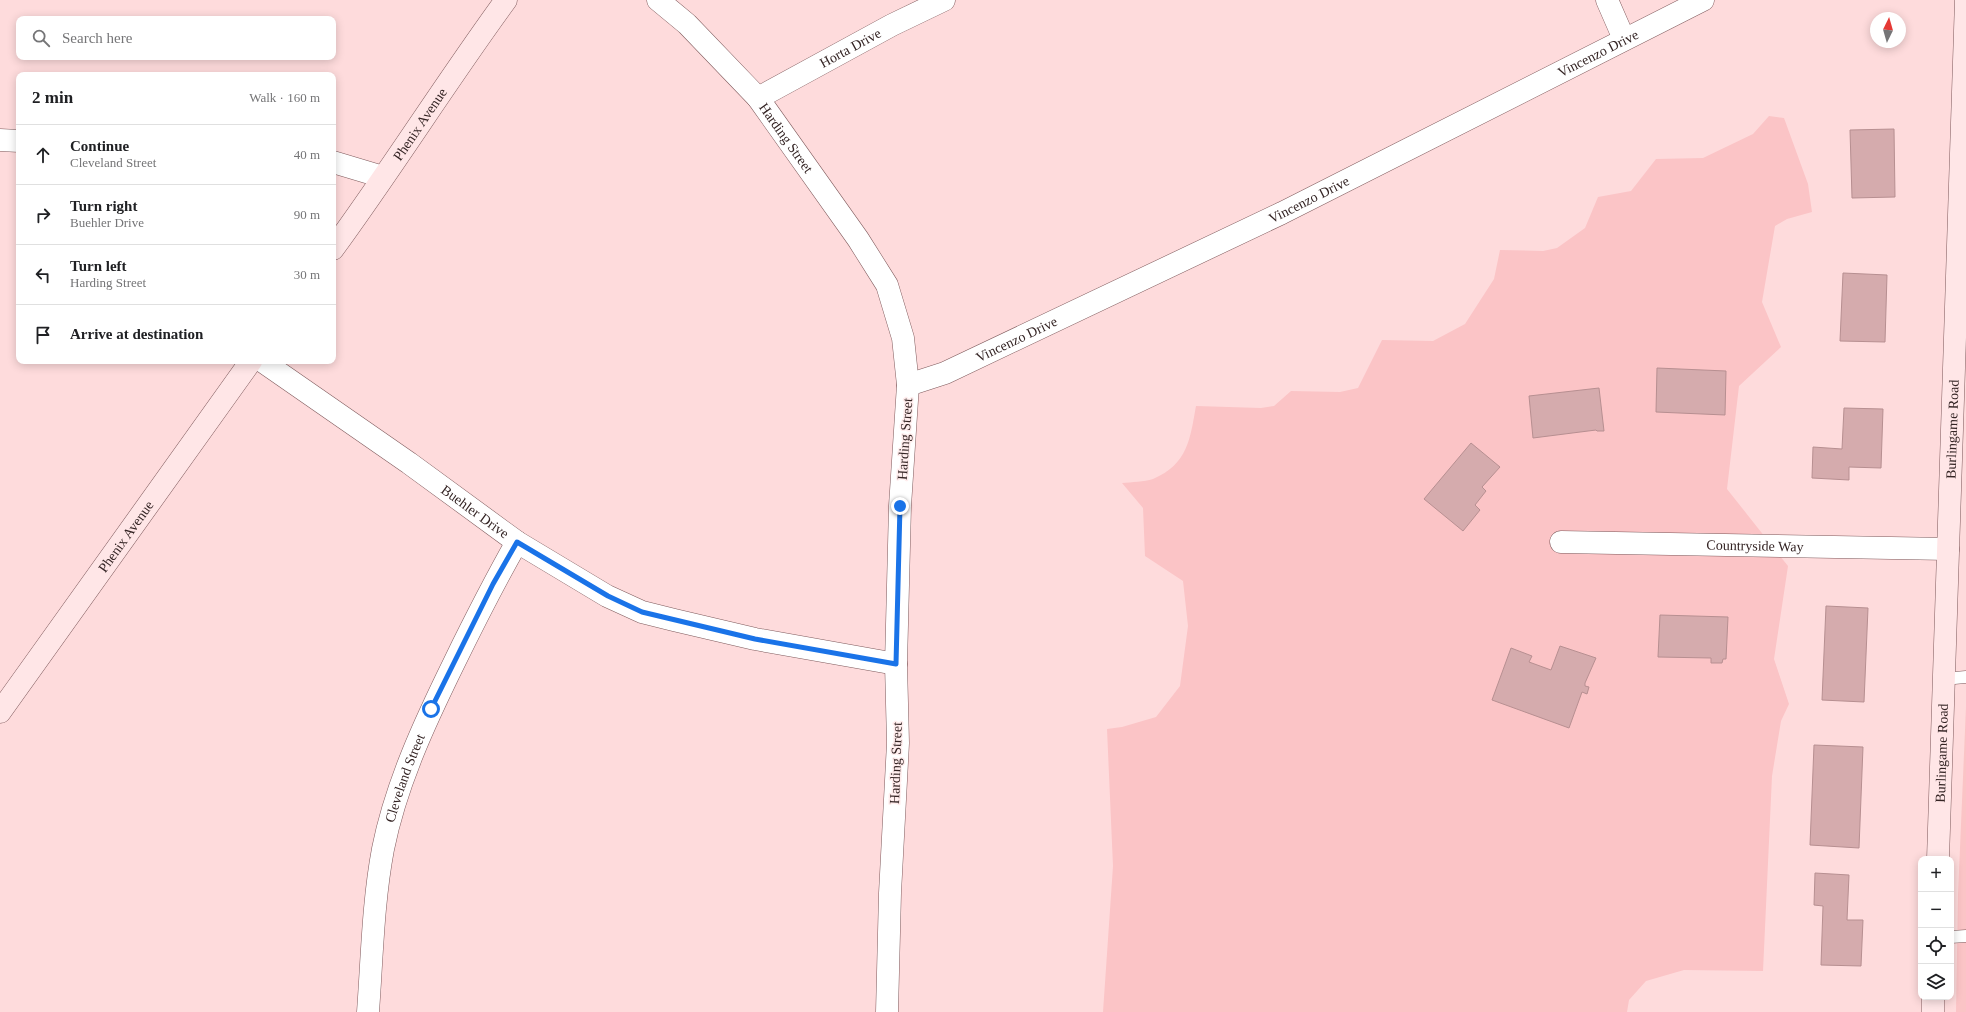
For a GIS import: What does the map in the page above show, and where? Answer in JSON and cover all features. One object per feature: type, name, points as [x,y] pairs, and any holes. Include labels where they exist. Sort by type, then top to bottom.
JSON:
[{"type":"street","name":"Phenix Avenue","points":[[336,245],[369,200],[383,177],[506,0]]},
{"type":"street","name":"Harding Street","points":[[658,0],[687,24],[758,98],[858,239],[887,285],[903,338],[908,385],[900,506],[896,664],[898,743],[890,893],[887,1012]]},
{"type":"street","name":"Horta Drive","points":[[758,98],[892,24],[944,0]]},
{"type":"street","points":[[1606,0],[1624,39]]},
{"type":"street","name":"Vincenzo Drive","points":[[908,385],[945,373],[1282,213],[1703,0]]},
{"type":"street","name":"Burlingame Road","points":[[1938,856],[1943,679],[1963,196],[1966,0]]},
{"type":"street","points":[[0,140],[16,141]]},
{"type":"street","points":[[336,163],[383,177]]},
{"type":"street","name":"Phenix Avenue","points":[[0,712],[249,364]]},
{"type":"street","name":"Buehler Drive","points":[[266,364],[409,463],[517,542],[608,596],[642,612],[755,639],[896,664]]},
{"type":"street","name":"Cleveland Street","points":[[368,1012],[376,900],[383,849],[398,793],[431,709],[493,584],[517,542]]},
{"type":"street","name":"Countryside Way","points":[[1561,542],[1948,550]]},
{"type":"street","points":[[1933,1000],[1933,1012]]},
{"type":"lane","points":[[1943,679],[1966,677]]},
{"type":"lane","points":[[1954,937],[1966,936]]},
{"type":"shaded area","points":[[1769,116],[1784,118],[1808,184],[1812,212],[1787,219],[1775,226],[1762,302],[1781,347],[1739,386],[1727,489],[1788,566],[1774,659],[1789,704],[1781,721],[1772,776],[1763,971],[1684,970],[1646,981],[1629,1000],[1627,1012],[1103,1012],[1113,866],[1107,729],[1122,727],[1156,717],[1180,686],[1188,626],[1183,581],[1145,556],[1143,508],[1122,483],[1153,479],[1165,473],[1174,466],[1189,440],[1196,406],[1261,408],[1274,406],[1291,391],[1340,392],[1358,388],[1382,340],[1433,341],[1465,324],[1494,279],[1500,250],[1543,251],[1557,248],[1585,228],[1598,197],[1631,191],[1656,159],[1703,158],[1753,134]]},
{"type":"shaded area","points":[[1966,707],[1966,1012],[1956,1012],[1958,895]]},
{"type":"building","points":[[1894,129],[1895,197],[1852,198],[1850,130]]},
{"type":"building","points":[[1843,273],[1887,275],[1885,342],[1840,341]]},
{"type":"building","points":[[1657,368],[1726,371],[1725,415],[1656,412]]},
{"type":"building","points":[[1599,388],[1604,431],[1596,430],[1533,438],[1529,396]]},
{"type":"building","points":[[1844,408],[1883,409],[1881,468],[1849,467],[1849,480],[1812,478],[1813,447],[1842,449]]},
{"type":"building","points":[[1471,443],[1500,467],[1482,487],[1486,491],[1475,505],[1480,510],[1463,531],[1424,499]]},
{"type":"building","points":[[1826,606],[1868,608],[1864,702],[1822,700]]},
{"type":"building","points":[[1660,615],[1728,617],[1726,659],[1723,659],[1722,663],[1711,663],[1711,658],[1658,657]]},
{"type":"building","points":[[1560,646],[1596,658],[1585,683],[1585,686],[1589,687],[1587,694],[1582,692],[1569,728],[1492,700],[1511,648],[1532,656],[1529,662],[1551,670]]},
{"type":"building","points":[[1814,745],[1863,747],[1859,848],[1810,845]]},
{"type":"building","points":[[1815,873],[1849,875],[1847,920],[1863,920],[1861,966],[1821,965],[1823,906],[1814,905]]},
{"type":"route","points":[[431,709],[493,584],[517,542],[608,596],[642,612],[755,639],[896,664],[900,506]]}]
